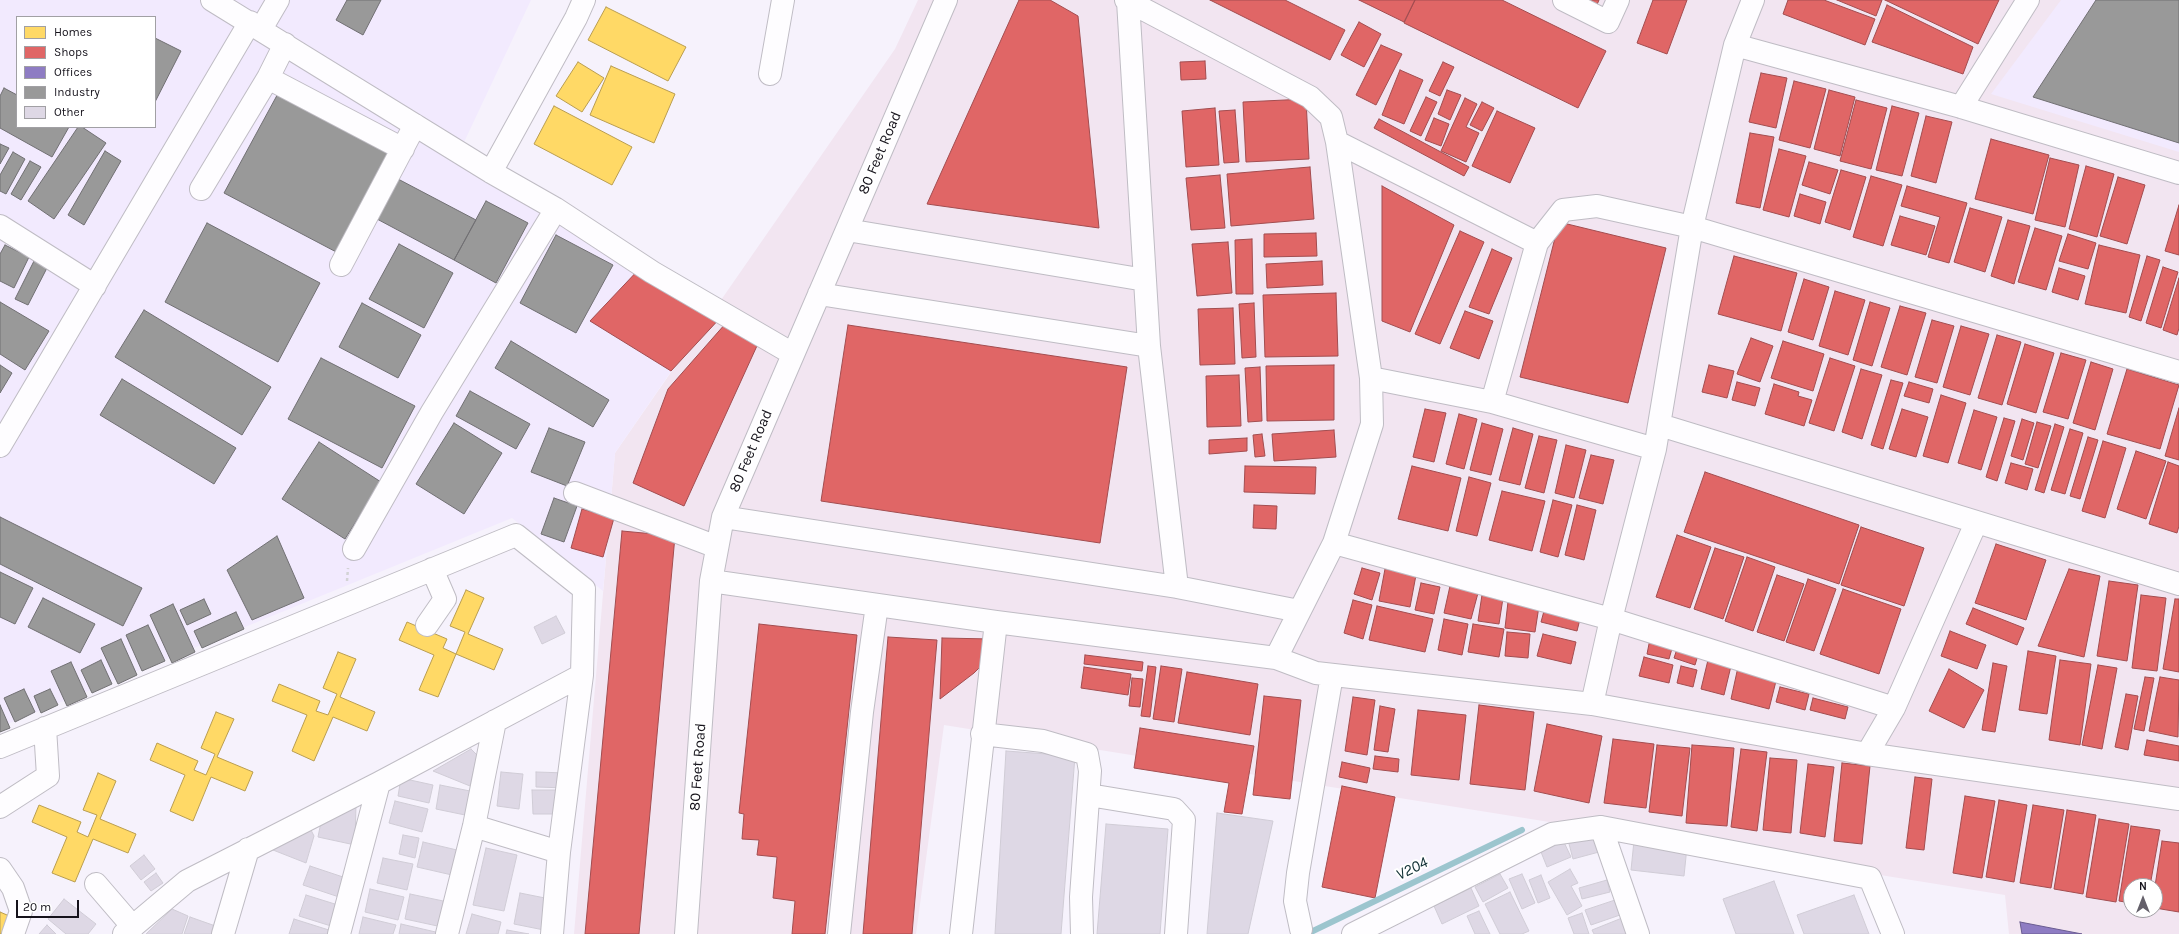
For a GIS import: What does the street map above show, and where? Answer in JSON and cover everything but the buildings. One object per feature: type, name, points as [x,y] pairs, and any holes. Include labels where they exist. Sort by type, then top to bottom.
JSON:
[{"type":"street","points":[[0,446],[95,286],[255,26],[278,0]]},
{"type":"street","points":[[491,172],[576,18],[584,0]]},
{"type":"street","points":[[770,74],[783,0]]},
{"type":"street","name":"80 Feet Road","points":[[691,928],[711,581],[723,516],[946,0]]},
{"type":"street","points":[[1564,0],[1608,22],[1618,0]]},
{"type":"street","points":[[1592,704],[1611,619],[1655,449],[1692,227],[1735,45],[1753,0]]},
{"type":"street","points":[[1961,107],[2028,0]]},
{"type":"street","points":[[218,1],[255,26],[491,172],[556,209],[652,272],[793,354]]},
{"type":"street","points":[[1127,1],[1310,97],[1331,117],[1337,142],[1371,378],[1372,424],[1334,543],[1298,611],[1276,658]]},
{"type":"street","points":[[1127,1],[1149,346],[1177,587]]},
{"type":"street","points":[[200,189],[268,78],[285,44]]},
{"type":"street","points":[[1735,45],[1961,107],[2179,173]]},
{"type":"street","points":[[268,78],[403,149]]},
{"type":"street","points":[[341,265],[415,125]]},
{"type":"street","points":[[1337,142],[1537,243]]},
{"type":"street","points":[[1492,402],[1537,243],[1563,210],[1597,206],[1692,227],[2179,372]]},
{"type":"street","points":[[354,549],[436,406],[556,209]]},
{"type":"street","points":[[0,226],[95,286]]},
{"type":"street","points":[[847,230],[1144,280]]},
{"type":"street","points":[[819,294],[1149,346]]},
{"type":"street","points":[[1371,378],[1492,402],[1655,449]]},
{"type":"street","points":[[1660,425],[2179,584]]},
{"type":"street","points":[[575,493],[717,547]]},
{"type":"street","points":[[723,516],[1177,587],[1298,611]]},
{"type":"street","points":[[1867,754],[1894,708],[1976,523]]},
{"type":"street","points":[[0,747],[516,535],[584,589],[582,675],[559,852],[552,934]]},
{"type":"street","points":[[1334,543],[1611,619],[1894,708]]},
{"type":"street","points":[[427,625],[445,599],[432,570]]},
{"type":"street","points":[[711,581],[996,622],[1276,658],[1316,673],[1592,704],[1867,754],[2179,800]]},
{"type":"street","points":[[839,934],[861,720],[876,605]]},
{"type":"street","points":[[961,934],[982,734],[996,622]]},
{"type":"street","points":[[96,884],[129,930],[187,881],[379,783],[582,675]]},
{"type":"street","points":[[1301,929],[1295,901],[1298,873],[1332,675]]},
{"type":"street","points":[[447,934],[474,826],[495,721]]},
{"type":"street","points":[[0,807],[48,776],[46,728]]},
{"type":"street","points":[[982,734],[1043,741],[1087,754],[1090,772],[1081,897],[1082,934]]},
{"type":"street","points":[[339,934],[379,783]]},
{"type":"street","points":[[1089,795],[1174,809],[1184,820],[1176,934]]},
{"type":"street","points":[[474,826],[559,852]]},
{"type":"street","points":[[1601,827],[1638,934]]},
{"type":"street","points":[[1354,934],[1552,834],[1601,827],[1870,878],[1892,934]]},
{"type":"street","points":[[223,934],[248,849]]},
{"type":"street","points":[[0,869],[13,888],[21,911],[13,934]]},
{"type":"path","points":[[353,602],[347,588],[347,574],[354,549]]},
{"type":"shaded area","points":[[0,0],[531,0],[458,155],[714,309],[615,453],[603,591],[512,518],[0,727]]},
{"type":"shaded area","points":[[918,0],[2179,0],[2179,934],[2009,934],[2005,895],[944,725],[916,934],[574,934],[615,453],[895,49]]},
{"type":"shaded area","points":[[2061,0],[2179,0],[2179,152],[1991,94]]},
{"type":"waterway","name":"V204","points":[[1313,931],[1522,830]]}]
